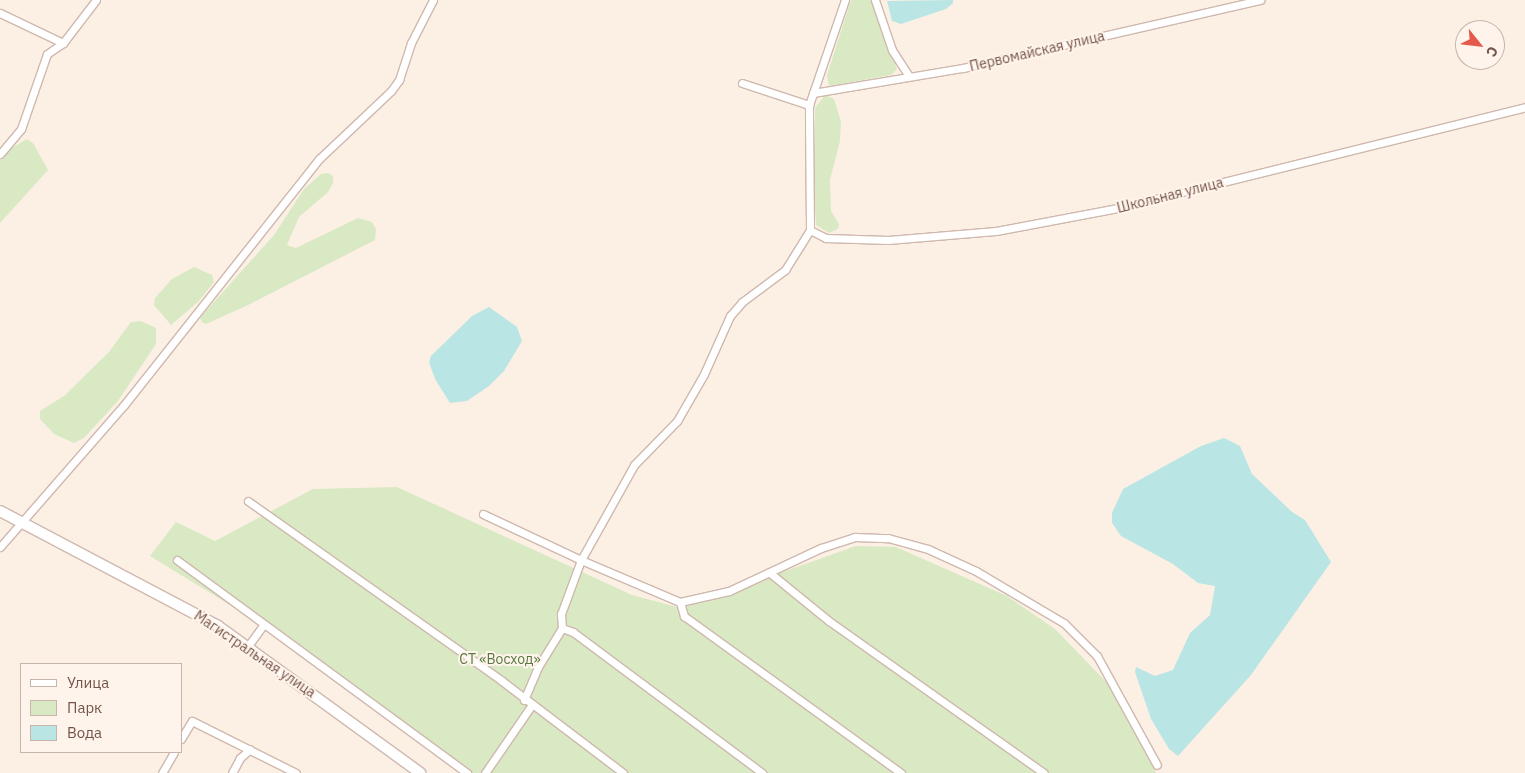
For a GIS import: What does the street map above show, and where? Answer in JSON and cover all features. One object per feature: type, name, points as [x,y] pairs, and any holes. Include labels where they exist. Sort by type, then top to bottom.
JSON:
[{"type":"main road","name":"Магистральная улица","points":[[0,511],[184,606],[248,646],[420,773]]},
{"type":"street","points":[[2,149],[21,129],[41,63],[53,48],[62,44],[96,0]]},
{"type":"street","points":[[0,547],[124,405],[319,159],[399,80],[411,43],[434,0]]},
{"type":"street","points":[[524,700],[538,667],[562,628],[561,614],[580,560],[634,465],[677,422],[704,374],[730,316],[742,302],[785,270],[810,230],[809,105],[844,0]]},
{"type":"street","points":[[875,0],[892,50],[908,75]]},
{"type":"street","name":"Первомайская улица","points":[[813,93],[908,75],[963,68],[1260,0]]},
{"type":"street","points":[[0,13],[62,44]]},
{"type":"street","points":[[742,83],[809,105]]},
{"type":"street","name":"Школьная улица","points":[[810,230],[826,238],[888,240],[996,231],[1118,208],[1525,107]]},
{"type":"street","points":[[248,502],[623,773]]},
{"type":"street","points":[[483,514],[580,560],[680,602],[729,590],[770,573],[821,548],[855,537],[888,538],[928,549],[976,571],[1064,623],[1097,656],[1158,765]]},
{"type":"street","points":[[177,560],[467,773]]},
{"type":"street","points":[[770,573],[829,621],[1044,773]]},
{"type":"street","points":[[680,602],[684,616],[901,773]]},
{"type":"street","points":[[248,646],[263,625]]},
{"type":"street","points":[[562,628],[573,632],[762,773]]},
{"type":"street","points":[[485,773],[531,706]]},
{"type":"street","points":[[182,737],[192,720],[296,773]]},
{"type":"street","points":[[232,773],[240,758],[250,749]]},
{"type":"street","points":[[162,773],[173,753]]},
{"type":"green space","points":[[851,0],[873,0],[897,69],[891,75],[829,86],[827,75]]},
{"type":"green space","points":[[825,95],[834,99],[841,122],[840,141],[830,180],[831,211],[839,224],[838,229],[829,233],[816,225],[814,193],[815,108]]},
{"type":"green space","points":[[27,139],[33,143],[48,170],[0,223],[0,161],[10,149]]},
{"type":"green space","points":[[328,173],[333,176],[333,183],[328,192],[299,217],[287,245],[296,248],[358,218],[372,222],[376,229],[375,240],[246,306],[206,324],[202,322],[200,318],[274,235],[304,189],[321,174]]},
{"type":"green space","points":[[194,267],[212,275],[214,282],[198,302],[171,325],[154,305],[155,298],[172,279]]},
{"type":"green space","points":[[141,321],[156,328],[156,344],[118,401],[84,438],[74,443],[54,434],[40,419],[40,411],[64,396],[109,352],[131,322]]},
{"type":"green space","name":"СТ «Восход»","points":[[397,487],[632,595],[681,608],[856,546],[896,547],[1007,596],[1055,629],[1115,691],[1156,773],[463,773],[256,621],[150,556],[176,522],[215,541],[313,489]]},
{"type":"water","points":[[953,0],[953,3],[946,9],[901,24],[892,21],[887,1]]},
{"type":"water","points":[[489,307],[517,327],[522,341],[504,371],[489,386],[467,401],[450,403],[435,379],[429,362],[431,356],[472,316]]},
{"type":"water","points":[[1224,438],[1240,446],[1252,474],[1292,512],[1305,520],[1331,562],[1251,675],[1178,756],[1169,749],[1151,719],[1135,672],[1136,667],[1155,676],[1173,670],[1190,633],[1210,615],[1215,586],[1198,583],[1173,564],[1121,536],[1112,523],[1112,513],[1123,489],[1201,446]]}]
